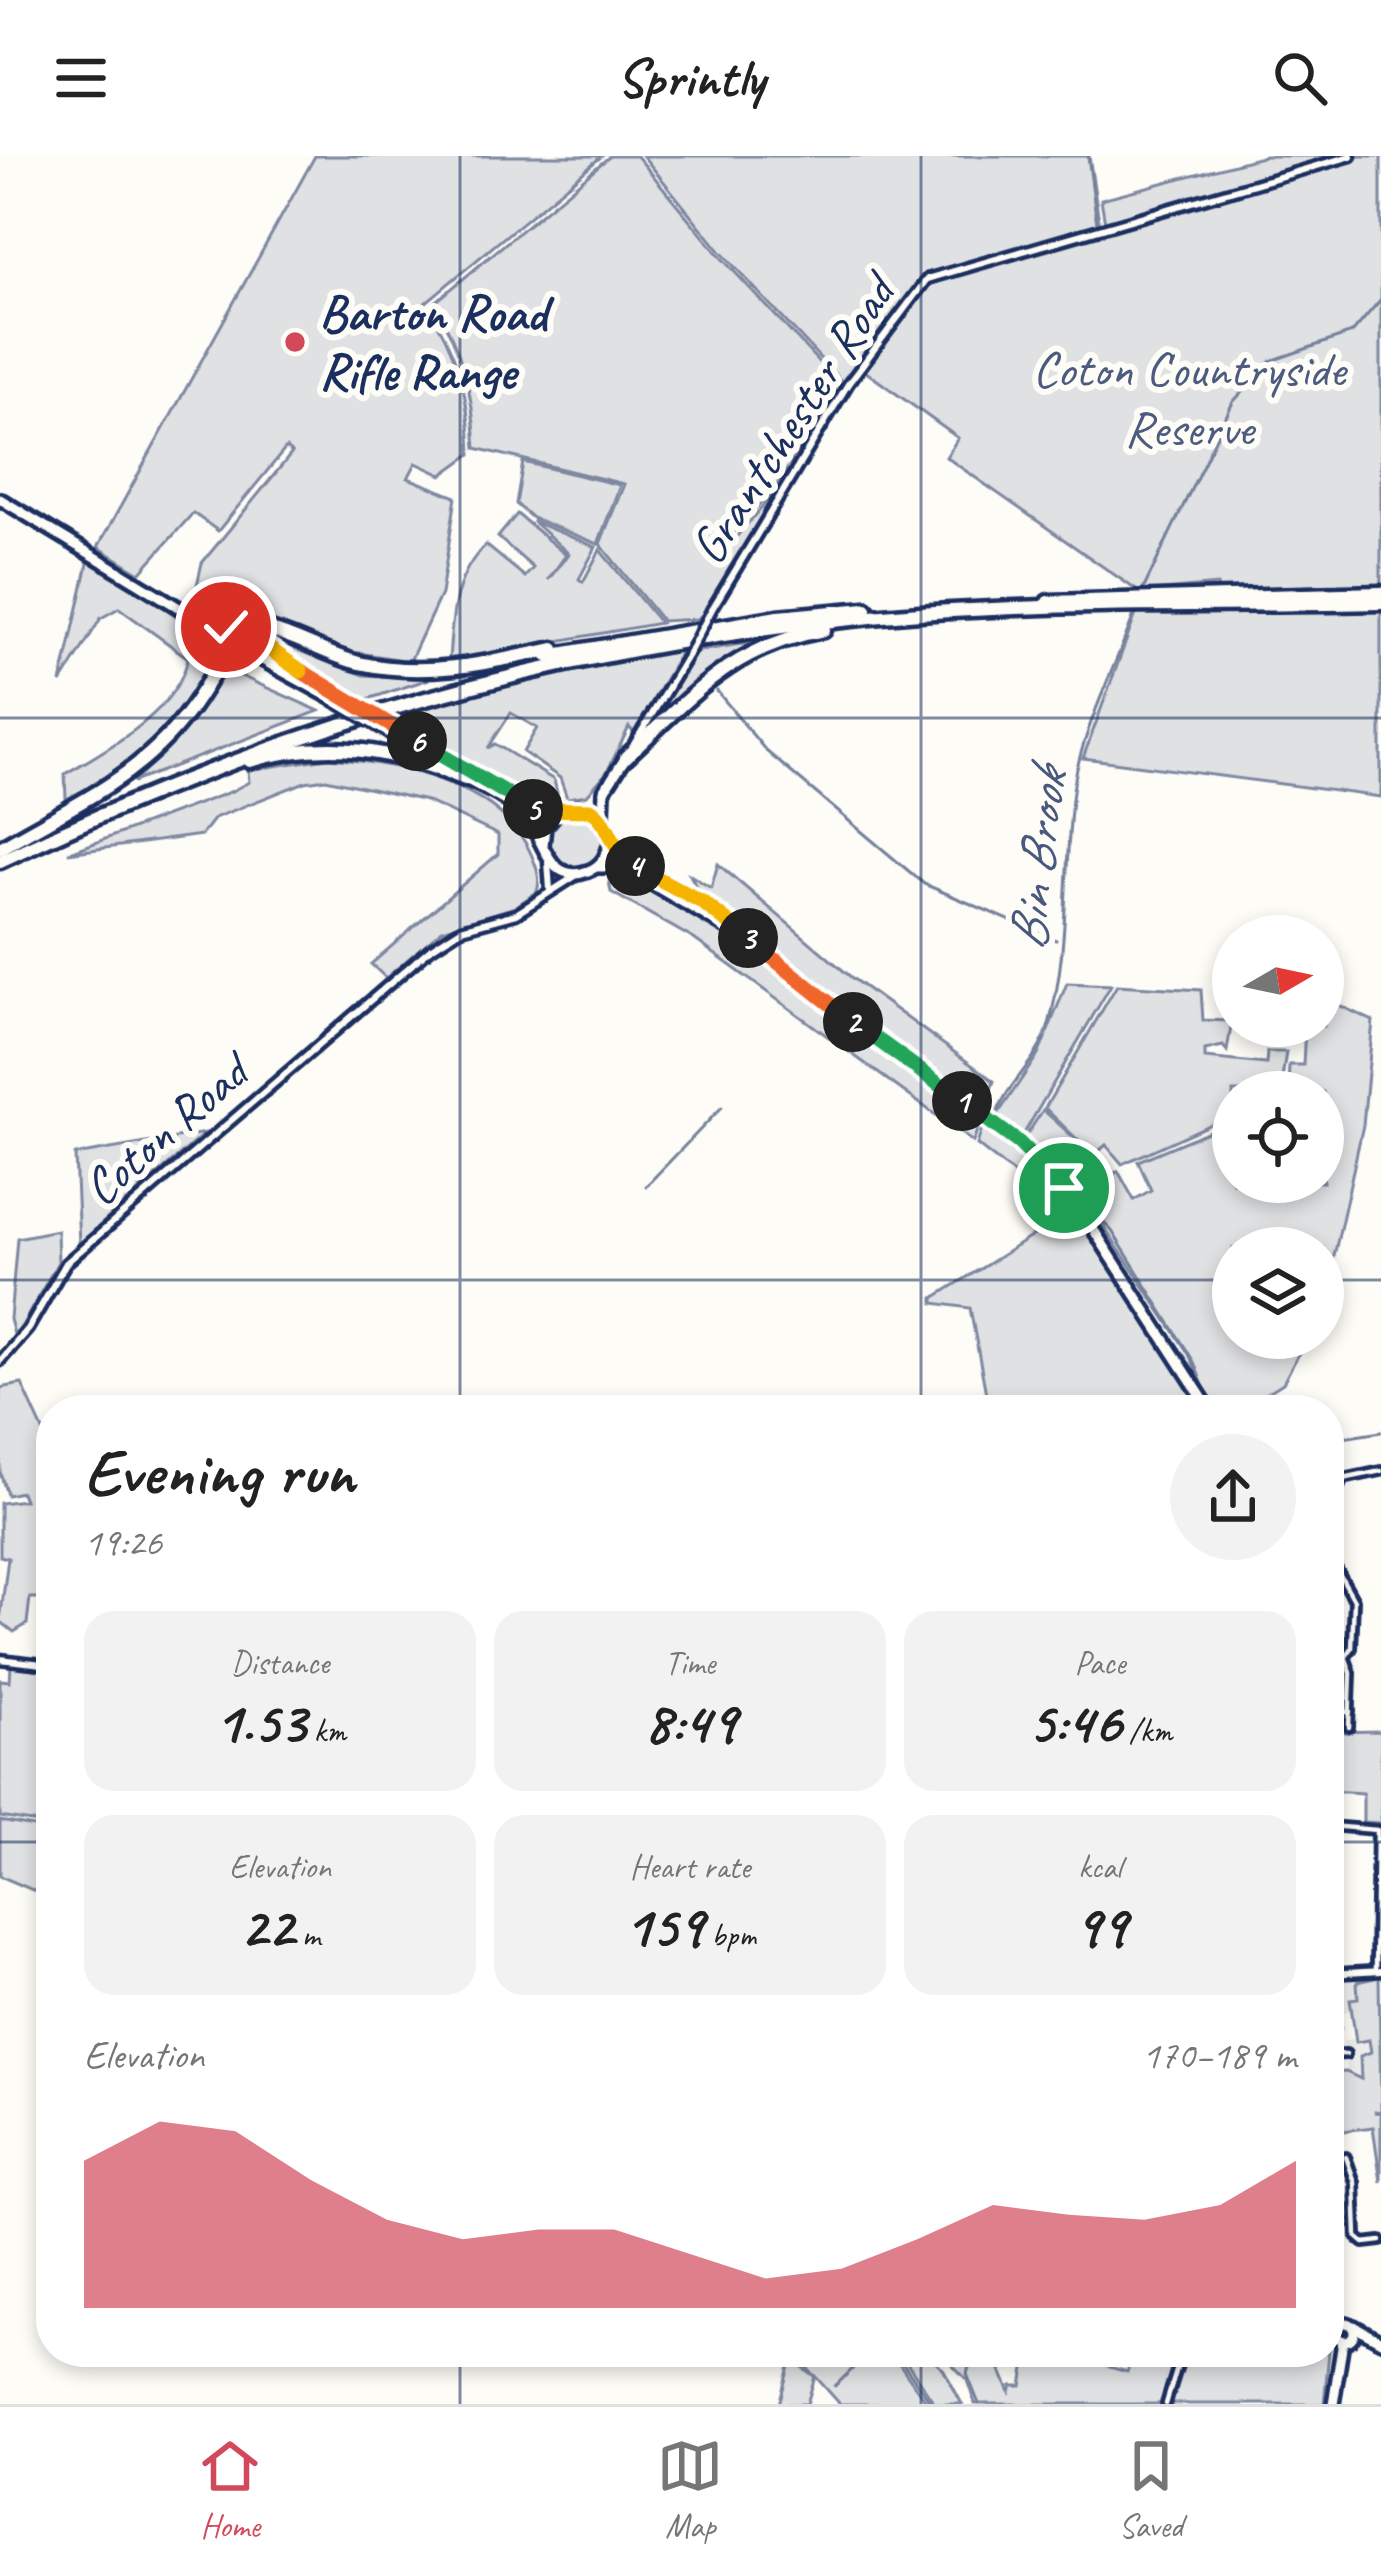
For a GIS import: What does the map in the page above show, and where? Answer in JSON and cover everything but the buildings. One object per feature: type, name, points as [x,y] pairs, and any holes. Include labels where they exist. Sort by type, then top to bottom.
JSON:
[{"type":"highway","points":[[236,629],[259,626],[341,658],[405,670],[467,667],[778,617],[888,608],[1381,593]]},
{"type":"highway","points":[[0,854],[331,725],[542,666],[781,627],[950,612],[1381,603]]},
{"type":"highway","points":[[626,757],[699,684],[753,653],[812,632],[950,612]]},
{"type":"highway","points":[[0,854],[153,783],[313,723],[595,645]]},
{"type":"highway","points":[[0,854],[94,799],[142,764],[188,714],[220,661],[222,646]]},
{"type":"highway","points":[[147,794],[271,755],[331,747],[386,752],[465,778]]},
{"type":"main road","points":[[0,499],[186,611],[236,629],[343,700],[536,811],[592,810],[605,823]]},
{"type":"main road","points":[[186,611],[222,646],[343,700]]},
{"type":"main road","points":[[222,646],[222,634],[236,629]]},
{"type":"main road","points":[[236,629],[240,651]]},
{"type":"main road","points":[[382,723],[522,812],[546,854],[562,871],[623,867],[749,940]]},
{"type":"main road","points":[[546,854],[545,827],[566,809],[604,791],[626,757]]},
{"type":"main road","points":[[604,791],[605,823],[622,858],[702,902],[1043,1165],[1124,1273],[1201,1395]]},
{"type":"main road","points":[[596,867],[607,854],[610,837]]},
{"type":"main road","points":[[1344,2334],[1377,2338]]},
{"type":"main road","points":[[1344,2356],[1349,2334]]},
{"type":"main road","points":[[1333,2404],[1341,2367]]},
{"type":"street","name":"Grantchester Road","points":[[626,757],[848,384],[927,279],[1351,156]]},
{"type":"street","points":[[546,854],[548,893]]},
{"type":"street","name":"Coton Road","points":[[0,1361],[28,1329],[67,1263],[444,937],[503,921],[581,873]]},
{"type":"street","points":[[1344,1479],[1381,1471]]},
{"type":"street","points":[[1344,1582],[1354,1600],[1352,1648],[1346,1659],[1349,1727]]},
{"type":"street","points":[[0,1658],[36,1663]]},
{"type":"street","points":[[1344,1712],[1350,1712]]},
{"type":"street","points":[[1344,1827],[1377,1829],[1378,1971],[1344,1973]]},
{"type":"street","points":[[1346,2157],[1354,2182],[1357,2237],[1364,2242],[1381,2241]]},
{"type":"street","points":[[1166,2404],[1177,2367]]},
{"type":"shaded area","points":[[1381,1974],[1381,2182],[1374,2129],[1358,2077],[1346,2072],[1344,2041],[1355,2038],[1352,2011],[1344,2012],[1344,1977]]},
{"type":"green space","points":[[315,156],[602,156],[425,303],[460,375],[471,454],[442,475],[416,463],[408,478],[456,497],[441,594],[410,661],[346,651],[234,609],[209,592],[195,594],[202,563],[292,453],[286,448],[218,531],[193,513],[140,573],[98,547]]},
{"type":"green space","points":[[610,156],[637,156],[718,254],[841,386],[773,491],[736,528],[712,565],[775,492],[708,610],[697,619],[662,621],[600,544],[624,484],[476,448],[465,373],[433,304]]},
{"type":"green space","name":"Coton Countryside Reserve","points":[[643,156],[1089,156],[1100,227],[1351,156],[1381,156],[1381,585],[1219,593],[1217,585],[1139,592],[946,457],[958,438],[862,369],[857,366],[845,385],[720,251]]},
{"type":"green space","points":[[1265,156],[1337,156],[1105,223],[1101,199]]},
{"type":"green space","points":[[523,462],[620,485],[598,544],[532,518],[516,504]]},
{"type":"green space","points":[[517,514],[566,555],[548,580],[569,554],[532,521],[596,547],[579,579],[583,582],[600,550],[660,623],[449,660],[456,598],[475,557],[486,545],[525,577],[533,568],[498,537]]},
{"type":"green space","points":[[89,559],[178,617],[213,653],[205,678],[176,723],[135,759],[66,799],[65,774],[156,712],[181,677],[188,658],[119,608],[101,618],[61,683]]},
{"type":"green space","name":"Coton Countryside Reserve","points":[[1381,608],[1381,797],[1083,758],[1136,614]]},
{"type":"green space","points":[[266,638],[364,675],[429,679],[362,701]]},
{"type":"green space","points":[[765,640],[710,671],[656,715],[693,652]]},
{"type":"green space","points":[[683,648],[634,733],[629,727],[607,772],[587,795],[567,798],[560,778],[523,752],[537,728],[511,713],[488,748],[495,744],[554,780],[559,801],[539,805],[394,719],[415,716],[394,712],[479,688]]},
{"type":"green space","points":[[223,668],[319,711],[133,782],[181,735]]},
{"type":"green space","points":[[328,758],[415,772],[472,794],[517,831],[535,865],[537,892],[515,907],[442,930],[386,978],[371,964],[498,854],[498,835],[426,801],[326,779],[305,782],[214,818],[201,835],[68,853],[230,792],[249,782],[248,770]]},
{"type":"green space","points":[[576,811],[597,819],[605,840],[597,861],[576,869],[555,861],[547,840],[555,819]]},
{"type":"green space","points":[[718,864],[852,978],[994,1081],[984,1108],[700,894],[690,875],[711,888]]},
{"type":"green space","points":[[607,869],[624,873],[708,922],[981,1119],[973,1142],[694,939],[611,892]]},
{"type":"green space","points":[[1067,983],[1111,985],[1022,1137],[996,1117],[1039,1053]]},
{"type":"green space","points":[[1117,985],[1201,990],[1203,1020],[1212,1020],[1212,1047],[1218,1047],[1205,1050],[1205,1058],[1266,1064],[1267,1052],[1286,1052],[1283,1071],[1212,1071],[1212,1123],[1122,1164],[1106,1145],[1076,1171],[1084,1189],[1078,1193],[1024,1139],[1043,1110],[1091,1153],[1045,1108]]},
{"type":"green space","points":[[1344,1008],[1373,1021],[1363,1125],[1340,1227],[1212,1227],[1212,1359],[1296,1359],[1283,1383],[1264,1395],[1207,1395],[1188,1352],[1083,1196],[1118,1171],[1134,1200],[1151,1190],[1138,1161],[1212,1130],[1212,1203],[1344,1203],[1344,1071],[1289,1071],[1289,1065],[1303,1065],[1304,1047],[1344,1047]]},
{"type":"green space","points":[[984,1121],[1031,1158],[1058,1190],[1037,1206],[1013,1173],[977,1145]]},
{"type":"green space","points":[[205,1133],[79,1244],[75,1155]]},
{"type":"green space","points":[[1061,1193],[1195,1395],[986,1395],[970,1308],[934,1303],[934,1298],[1061,1218],[1044,1210]]},
{"type":"green space","points":[[57,1230],[58,1262],[15,1338],[10,1319],[17,1238]]},
{"type":"green space","points":[[22,1384],[36,1415],[36,1598],[30,1598],[27,1624],[14,1632],[0,1621],[8,1558],[0,1556],[0,1503],[24,1500],[21,1492],[7,1495],[0,1472],[0,1388]]},
{"type":"green space","points":[[11,1666],[36,1668],[36,1823],[0,1817],[0,1680],[10,1681]]},
{"type":"green space","points":[[1381,1731],[1381,1823],[1363,1822],[1363,1793],[1344,1792],[1344,1732]]},
{"type":"green space","points":[[0,1821],[36,1827],[36,1892],[0,1876]]},
{"type":"green space","points":[[1379,1977],[1381,2111],[1374,2112],[1381,2113],[1381,2182],[1373,2127],[1344,2131],[1344,2072],[1361,2079],[1360,2056],[1371,2052],[1369,2040],[1356,2042],[1350,1999],[1358,1998],[1357,1982]]},
{"type":"green space","points":[[789,2367],[802,2367],[814,2376],[806,2367],[902,2367],[928,2404],[840,2404],[815,2376],[807,2404],[779,2404]]},
{"type":"green space","points":[[910,2367],[941,2367],[962,2404],[935,2404]]},
{"type":"green space","points":[[955,2367],[999,2367],[1010,2392],[1012,2386],[1022,2386],[1026,2367],[1109,2367],[1127,2372],[1129,2367],[1176,2367],[1164,2404],[975,2404],[967,2380]]},
{"type":"green space","points":[[1179,2367],[1328,2367],[1324,2404],[1169,2404]]},
{"type":"waterway","points":[[1088,156],[1097,224]]},
{"type":"waterway","name":"Bin Brook","points":[[1141,594],[1233,402],[1271,361],[1352,333],[1381,299]]},
{"type":"waterway","name":"Bin Brook","points":[[1136,609],[1077,769],[1060,969],[1048,1028],[997,1114],[1112,1231],[1194,1362],[1203,1386]]},
{"type":"waterway","points":[[717,691],[766,751],[924,884],[1056,940]]},
{"type":"waterway","points":[[646,1186],[722,1107]]},
{"type":"waterway","points":[[1344,1438],[1381,1432]]},
{"type":"waterway","points":[[835,2386],[855,2367]]},
{"type":"waterway","points":[[906,2367],[932,2404]]},
{"type":"waterway","points":[[969,2367],[967,2374],[979,2404]]},
{"type":"place","name":"Barton Road Rifle Range","points":[[295,342]]},
{"type":"route","points":[[226,627],[242,630],[266,650],[536,811],[578,806],[597,814],[622,858],[735,925],[836,1009],[1019,1143],[1064,1188]]}]
